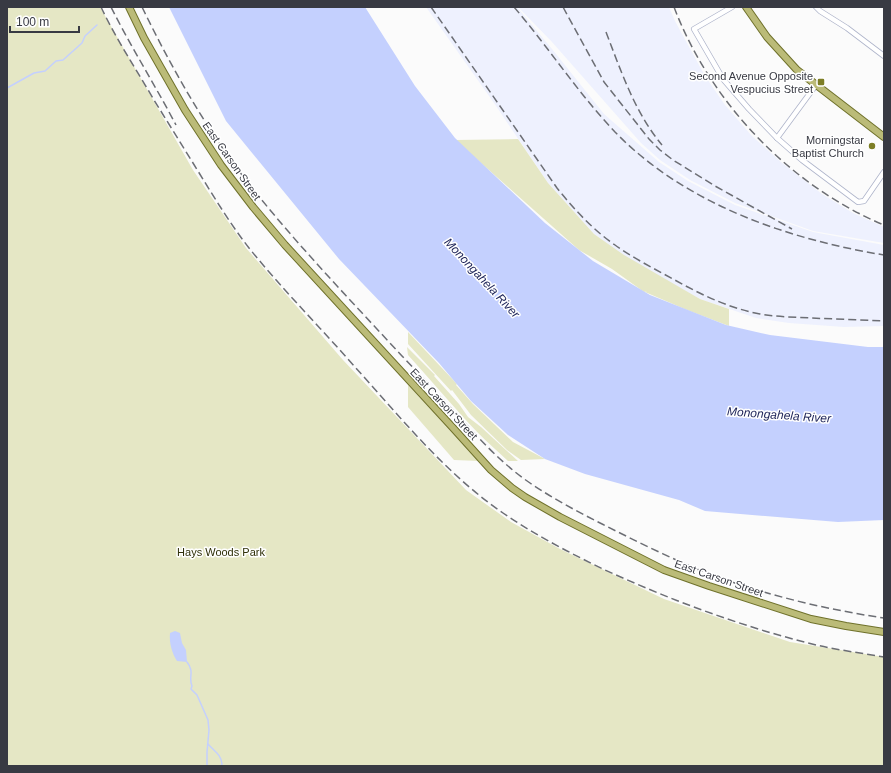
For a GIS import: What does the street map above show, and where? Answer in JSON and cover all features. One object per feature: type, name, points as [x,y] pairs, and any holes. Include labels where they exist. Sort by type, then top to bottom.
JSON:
[{"type":"main road","name":"East Carson Street","points":[[129,7],[147,44],[185,110],[221,165],[253,207],[290,251],[448,424],[501,479],[525,497],[560,517],[664,570],[811,619],[884,632]]},
{"type":"main road","points":[[746,7],[760,29],[797,70],[883,135]]},
{"type":"street","points":[[732,7],[694,29],[723,79],[749,109],[777,138],[802,160],[855,200],[860,202],[864,201],[884,172]]},
{"type":"street","points":[[816,7],[884,56]]},
{"type":"street","points":[[777,138],[816,85]]},
{"type":"shaded area","points":[[426,7],[517,7],[604,114],[659,162],[688,181],[735,205],[813,232],[884,245],[884,326],[844,327],[789,323],[756,318],[700,299],[635,263],[594,234],[548,183]]},
{"type":"shaded area","points":[[518,7],[669,7],[705,76],[725,105],[752,136],[781,162],[822,194],[853,213],[884,227],[884,243],[813,231],[735,203],[690,180],[660,160],[641,143],[552,42]]},
{"type":"green space","name":"Hays Woods Park","points":[[7,7],[100,7],[193,170],[246,248],[343,360],[466,490],[511,522],[560,549],[664,599],[790,642],[884,657],[884,766],[7,766]]},
{"type":"green space","points":[[518,139],[548,183],[594,234],[624,255],[700,299],[729,309],[729,326],[645,292],[647,291],[644,292],[612,269],[579,250],[455,140]]},
{"type":"green space","points":[[408,332],[457,384],[456,385],[473,404],[513,442],[545,459],[521,460],[507,450],[471,415],[452,390],[451,391],[408,344]]},
{"type":"green space","points":[[407,347],[435,375],[434,376],[459,404],[468,417],[518,461],[508,461],[474,429],[408,355]]},
{"type":"green space","points":[[408,385],[479,461],[454,460],[408,407]]},
{"type":"water","name":"Monongahela River","points":[[169,7],[365,7],[415,86],[455,138],[545,223],[593,261],[650,295],[726,325],[770,335],[868,347],[884,347],[884,520],[838,522],[705,511],[679,500],[585,474],[545,459],[508,435],[471,401],[439,363],[339,259],[226,121]]},
{"type":"water","points":[[175,631],[180,633],[182,643],[186,650],[187,662],[177,661],[172,651],[170,644],[170,633]]},
{"type":"waterway","points":[[7,88],[34,73],[45,71],[56,61],[63,60],[82,43],[85,36],[97,25]]},
{"type":"waterway","points":[[187,662],[191,669],[191,689],[197,695],[208,720],[209,730],[207,766]]},
{"type":"waterway","points":[[208,744],[220,758],[222,764],[221,766]]},
{"type":"railway","points":[[101,7],[154,100],[220,206],[249,248],[407,425],[443,463],[482,498],[515,521],[566,550],[605,570],[682,603],[735,622],[789,638],[824,647],[884,657]]},
{"type":"railway","points":[[111,7],[176,125]]},
{"type":"railway","points":[[142,7],[181,82],[211,131],[243,177],[312,259],[479,438],[512,469],[530,483],[573,509],[650,548],[704,572],[793,600],[884,618]]},
{"type":"railway","points":[[431,7],[557,188],[591,225],[622,250],[683,285],[726,304],[748,311],[779,316],[884,321]]},
{"type":"railway","points":[[514,7],[601,117],[615,132],[643,157],[673,179],[705,198],[739,214],[775,228],[847,248],[884,255]]},
{"type":"railway","points":[[563,7],[604,82],[649,139],[660,150],[673,160],[715,186],[792,229]]},
{"type":"railway","points":[[674,7],[690,42],[709,76],[731,107],[757,137],[786,164],[817,188],[849,208],[884,225]]},
{"type":"railway","points":[[606,32],[636,105],[652,133],[662,145]]},
{"type":"place","name":"Second Avenue Opposite Vespucius Street","points":[[821,82]]},
{"type":"place","name":"Morningstar Baptist Church","points":[[872,146]]}]
